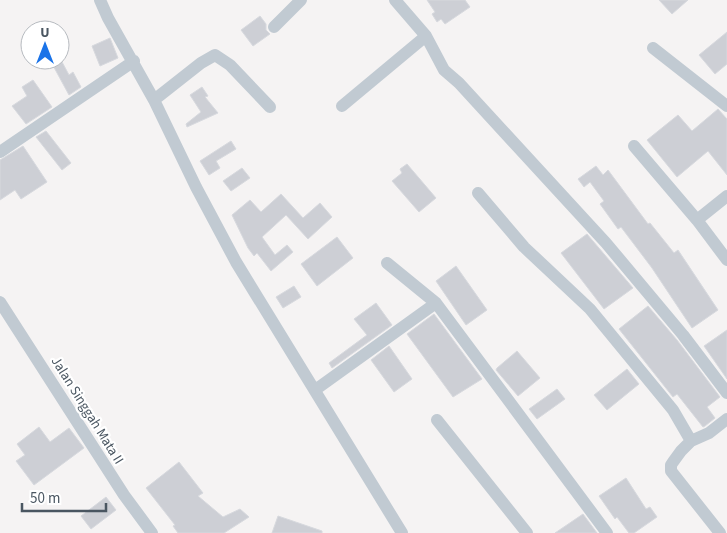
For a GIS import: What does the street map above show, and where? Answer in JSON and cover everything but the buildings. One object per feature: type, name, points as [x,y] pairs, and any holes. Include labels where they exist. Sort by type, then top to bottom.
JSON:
[{"type":"street","points":[[100,0],[128,65],[154,100],[196,187],[236,262],[402,533]]},
{"type":"street","points":[[274,27],[301,0]]},
{"type":"street","points":[[395,0],[426,36],[444,70],[459,83],[606,243],[683,335],[727,393]]},
{"type":"street","points":[[342,106],[426,36]]},
{"type":"street","points":[[653,48],[727,106]]},
{"type":"street","points":[[154,100],[200,63],[215,55],[230,65],[270,107]]},
{"type":"street","points":[[0,152],[128,65]]},
{"type":"street","points":[[634,146],[697,220],[727,260]]},
{"type":"street","points":[[478,193],[524,247],[590,308],[673,410],[691,441]]},
{"type":"street","points":[[697,220],[727,196]]},
{"type":"street","points":[[387,263],[436,302],[607,533]]},
{"type":"street","name":"Jalan Singgah Mata II","points":[[0,302],[124,495],[152,533]]},
{"type":"street","points":[[315,390],[436,302]]},
{"type":"street","points":[[720,533],[671,471],[671,465],[680,451],[691,441],[709,433],[727,419]]},
{"type":"street","points":[[437,420],[526,533]]}]
